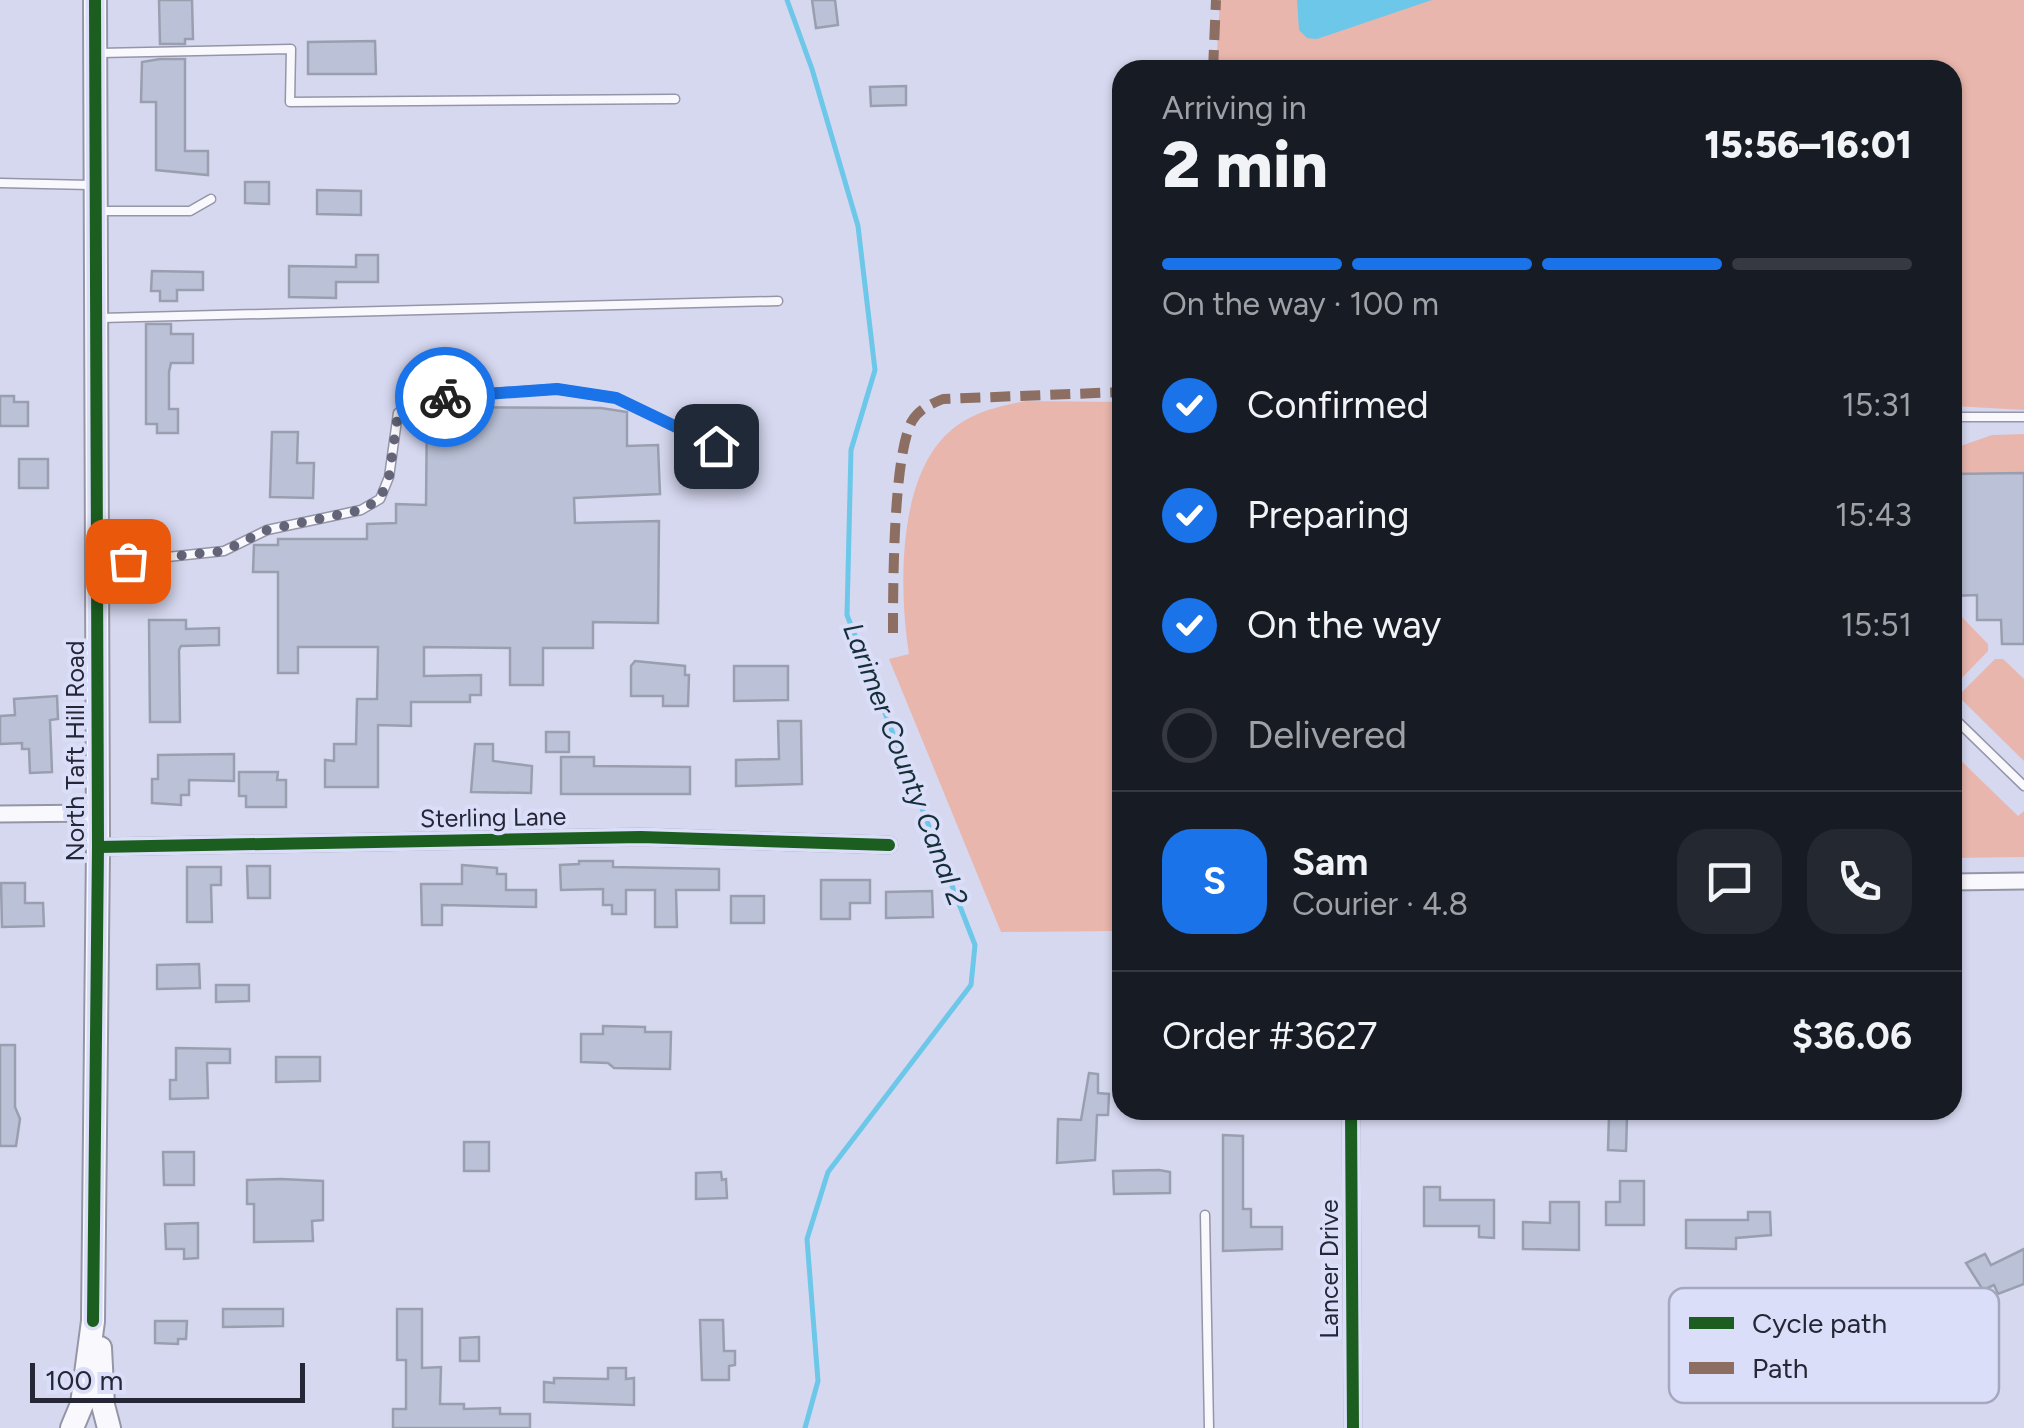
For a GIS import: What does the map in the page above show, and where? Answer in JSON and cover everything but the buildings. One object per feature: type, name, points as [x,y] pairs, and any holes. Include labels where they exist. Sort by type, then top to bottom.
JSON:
[{"type":"main road","name":"North Taft Hill Road","points":[[72,1428],[82,1404],[92,1321],[98,847],[96,0]]},
{"type":"main road","name":"North Taft Hill Road","points":[[92,1321],[100,1345],[108,1428]]},
{"type":"street","points":[[0,814],[98,814]]},
{"type":"street","name":"Sterling Lane","points":[[98,847],[641,837],[888,845]]},
{"type":"street","points":[[1962,882],[2024,881]]},
{"type":"street","name":"Lancer Drive","points":[[1351,1120],[1353,1428]]},
{"type":"lane","points":[[96,54],[291,49],[290,102],[675,99]]},
{"type":"lane","points":[[0,183],[96,185]]},
{"type":"lane","points":[[96,211],[190,211],[211,199]]},
{"type":"lane","points":[[96,318],[778,302]]},
{"type":"lane","points":[[97,564],[224,551],[267,530],[361,510],[380,499],[389,477],[398,413],[419,398],[557,389],[616,398],[716,446]]},
{"type":"lane","points":[[1962,417],[2024,416]]},
{"type":"lane","points":[[1962,726],[2024,786]]},
{"type":"lane","points":[[1205,1216],[1209,1428]]},
{"type":"shaded area","points":[[1220,0],[2024,0],[2024,410],[1962,407],[1962,60],[1217,60]]},
{"type":"shaded area","points":[[1026,401],[1112,402],[1112,931],[1001,932],[889,659],[909,654],[903,569],[919,478],[931,453],[948,433],[965,420]]},
{"type":"shaded area","points":[[2024,434],[2024,473],[1962,474],[1962,446],[1992,435]]},
{"type":"shaded area","points":[[1962,617],[1988,644],[1988,651],[1962,678]]},
{"type":"shaded area","points":[[1995,659],[2003,659],[2024,679],[2024,761],[1962,700],[1962,692]]},
{"type":"shaded area","points":[[1962,762],[2018,816],[2024,811],[2024,857],[1962,858]]},
{"type":"water","points":[[1297,0],[1432,0],[1317,39],[1307,38],[1299,30]]},
{"type":"waterway","name":"Larimer County Canal 2","points":[[787,0],[812,69],[858,226],[875,370],[851,450],[847,615],[975,945],[971,985],[828,1172],[807,1239],[818,1381],[805,1428]]},
{"type":"marked path","points":[[1213,60],[1216,0]]},
{"type":"marked path","points":[[893,633],[901,463],[906,438],[918,413],[943,399],[1112,392]]},
{"type":"cycle path","points":[[93,1321],[98,847],[95,0]]},
{"type":"cycle path","points":[[98,847],[641,837],[889,845]]},
{"type":"cycle path","points":[[1351,1120],[1353,1428]]},
{"type":"way so far","points":[[128,561],[224,551],[267,530],[361,510],[380,499],[389,477],[398,413],[419,398],[445,397]]},
{"type":"route","points":[[445,397],[557,389],[616,398],[716,446]]}]
